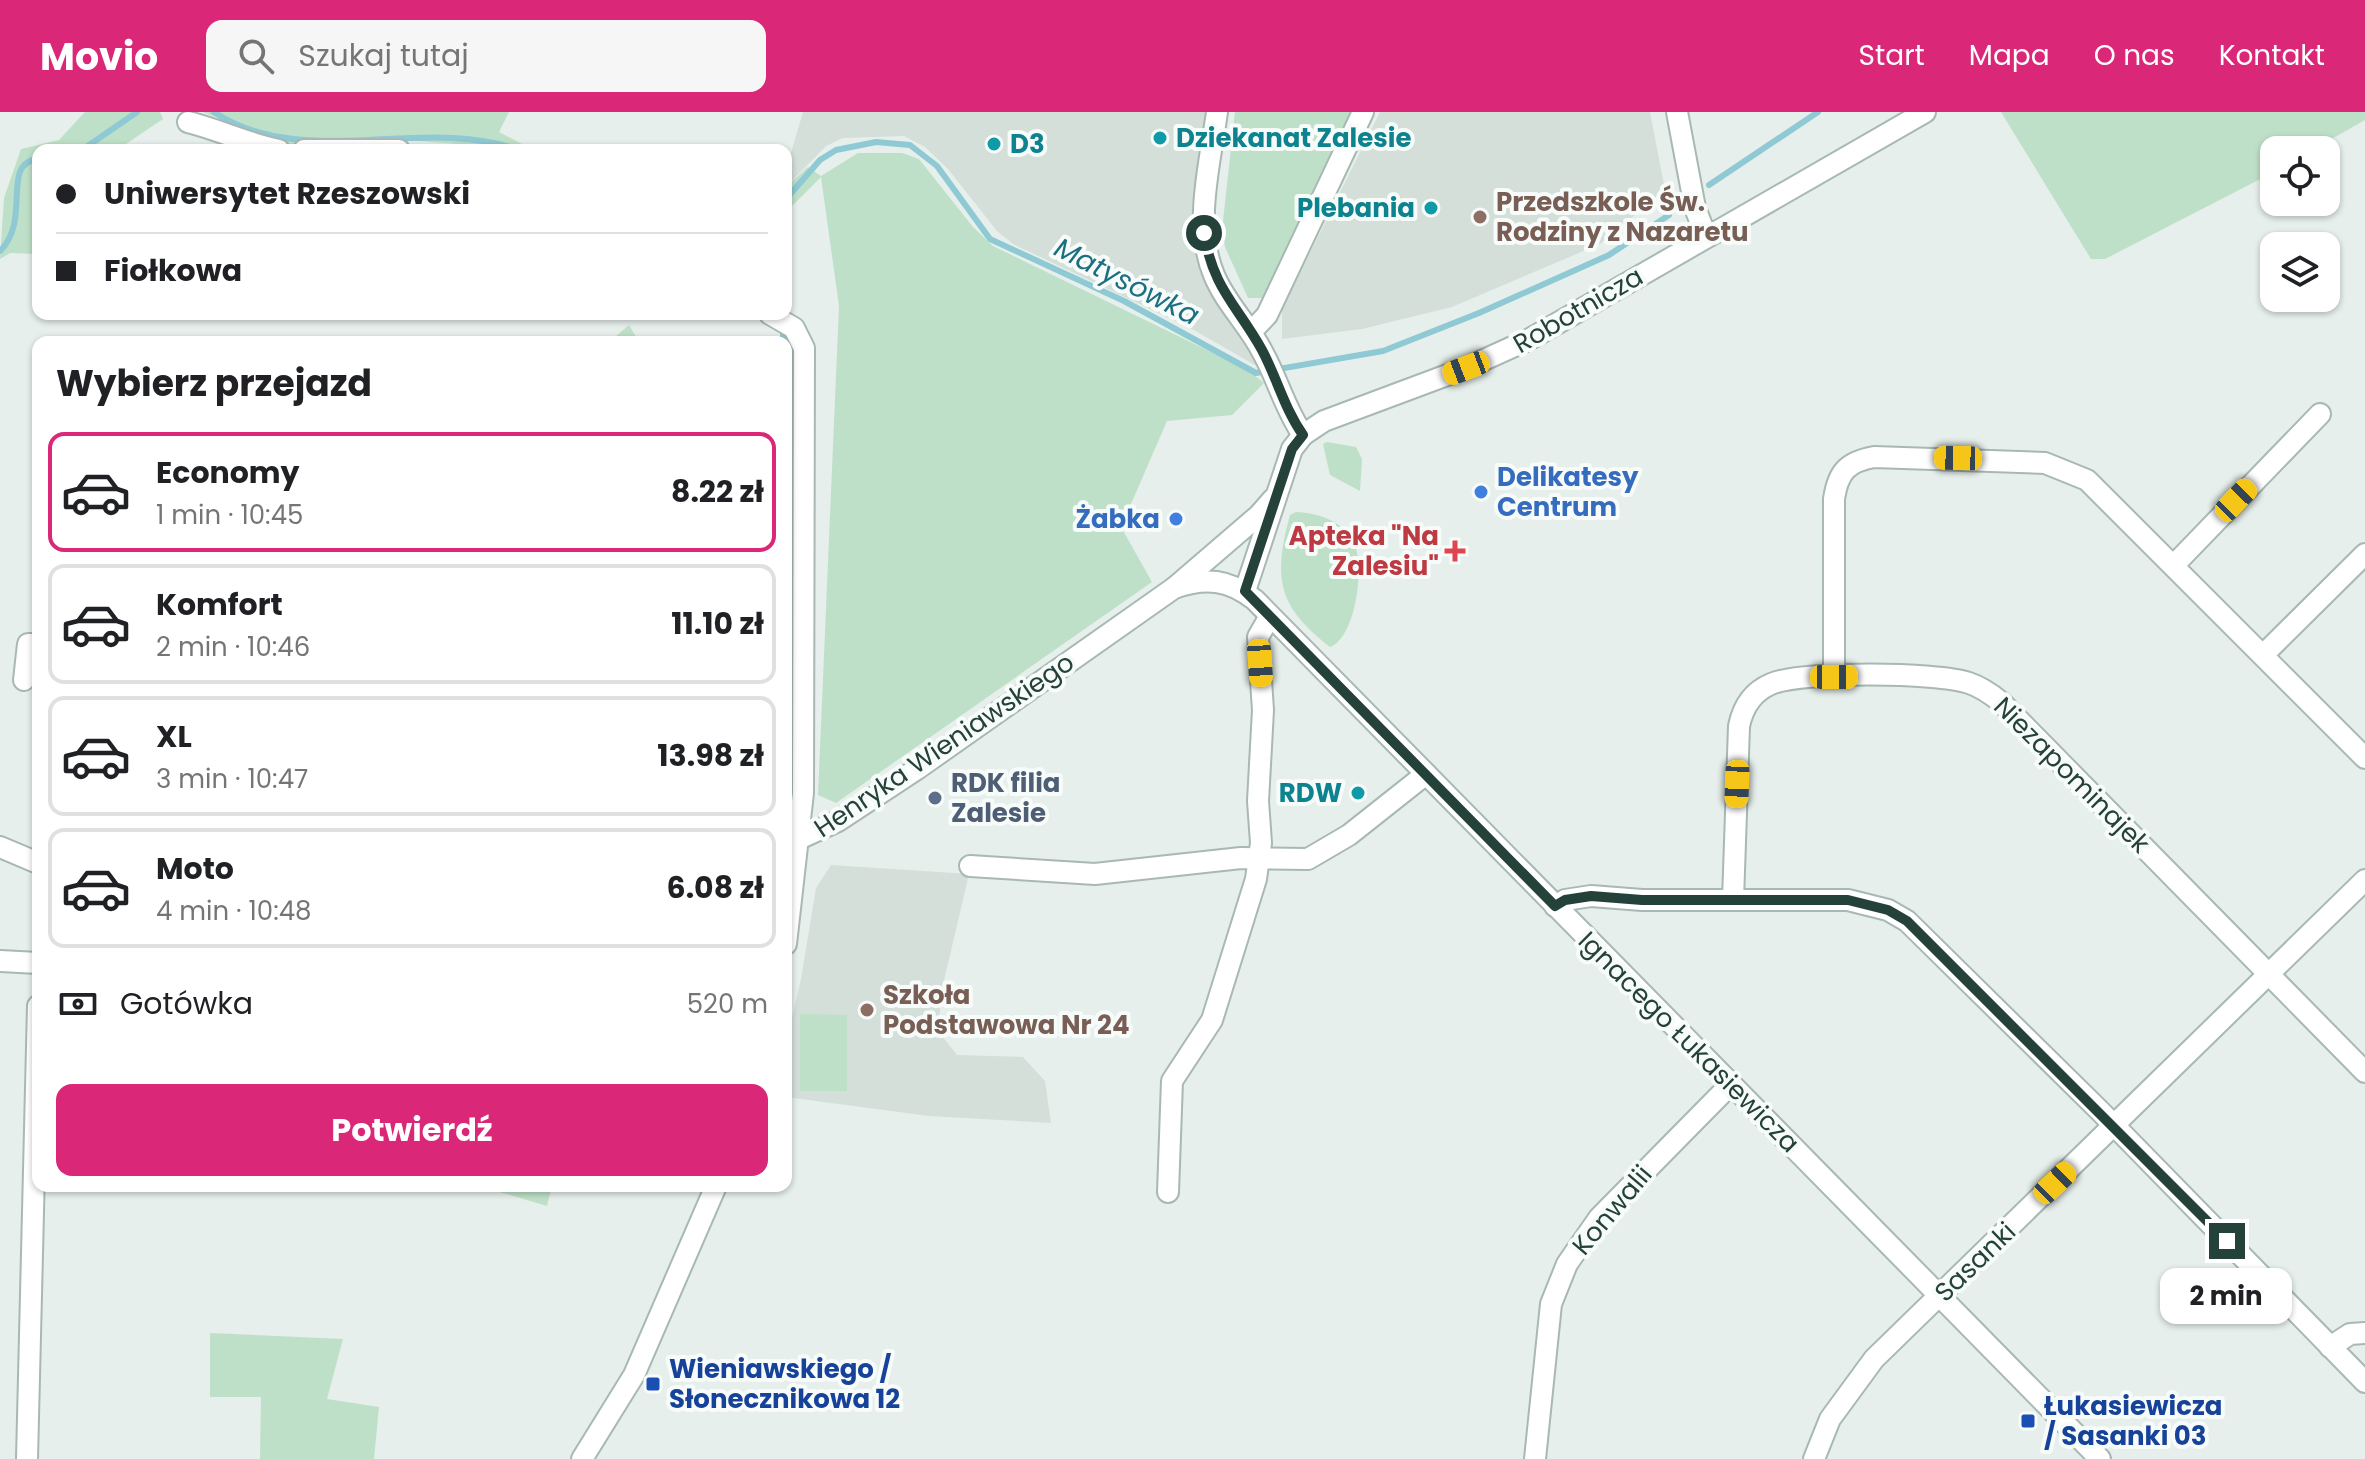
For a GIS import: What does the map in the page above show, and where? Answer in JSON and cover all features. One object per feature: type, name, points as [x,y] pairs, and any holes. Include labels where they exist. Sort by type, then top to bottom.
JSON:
[{"type":"street","points":[[1217,112],[1204,233],[1214,277],[1264,354],[1283,404],[1303,435]]},
{"type":"street","points":[[1251,332],[1267,315],[1363,112]]},
{"type":"street","points":[[1677,112],[1695,208],[1706,236]]},
{"type":"street","name":"Robotnicza","points":[[1303,435],[1324,421],[1504,352],[1925,112]]},
{"type":"street","points":[[188,122],[226,131],[254,144]]},
{"type":"street","points":[[780,320],[794,328],[804,348],[803,793],[792,843]]},
{"type":"street","points":[[2174,565],[2320,414]]},
{"type":"street","name":"Henryka Wieniawskiego","points":[[1174,588],[1215,580],[1245,591],[1292,449],[1303,435]]},
{"type":"street","points":[[1834,677],[1834,499],[1837,480],[1844,468],[1856,460],[1874,457],[2014,459],[2067,469],[2087,480],[2365,758]]},
{"type":"street","name":"Henryka Wieniawskiego","points":[[792,843],[838,821],[917,769],[1174,588],[1259,515],[1277,494]]},
{"type":"street","points":[[2263,655],[2365,554]]},
{"type":"street","name":"Ignacego Łukasiewicza","points":[[1245,591],[2100,1459]]},
{"type":"street","points":[[1168,1192],[1172,1081],[1212,1020],[1221,999],[1259,859],[1258,801],[1263,710],[1258,637],[1270,616]]},
{"type":"street","points":[[24,680],[28,644],[32,644]]},
{"type":"street","name":"Niezapominajek","points":[[1733,900],[1739,726],[1743,710],[1758,691],[1771,684],[1834,677],[1948,678],[1986,691],[2271,972],[2365,1072]]},
{"type":"street","points":[[970,866],[1095,874],[1219,859],[1300,860],[1324,853],[1426,774]]},
{"type":"street","points":[[0,847],[32,860]]},
{"type":"street","name":"Sasanki","points":[[1814,1459],[1830,1419],[1859,1375],[2365,880]]},
{"type":"street","points":[[1555,906],[1565,900],[1591,896],[1848,900],[1888,910],[1907,921],[2115,1125],[2365,1382]]},
{"type":"street","points":[[0,961],[32,963]]},
{"type":"street","name":"Konwalii","points":[[1535,1459],[1551,1304],[1567,1264],[1599,1218],[1731,1084]]},
{"type":"street","points":[[27,1459],[33,1192]]},
{"type":"street","points":[[582,1459],[634,1375],[713,1192]]},
{"type":"street","points":[[2330,1347],[2350,1334],[2365,1333]]},
{"type":"shaded area","points":[[803,112],[1208,112],[1192,222],[1195,247],[1215,301],[1260,368],[1192,329],[1013,244],[997,231],[948,169],[925,147],[904,136],[843,138],[826,146],[792,181],[792,150]]},
{"type":"shaded area","name":"Przedszkole Św. Rodziny z Nazaretu","points":[[1380,112],[1650,112],[1665,190],[1600,244],[1452,307],[1362,329],[1282,339],[1282,309]]},
{"type":"shaded area","name":"Szkoła Podstawowa Nr 24","points":[[831,865],[969,874],[942,989],[938,1031],[957,1055],[1023,1057],[1045,1081],[1051,1123],[929,1116],[792,1098],[792,1018],[816,888]]},
{"type":"green space","points":[[85,112],[160,112],[163,119],[126,144],[42,144],[59,140]]},
{"type":"green space","points":[[203,112],[509,112],[499,132],[522,144],[406,140],[281,144]]},
{"type":"green space","points":[[1235,112],[1354,112],[1267,298],[1248,298],[1225,247],[1222,230]]},
{"type":"green space","points":[[2001,112],[2365,112],[2365,120],[2337,136],[2260,136],[2260,179],[2105,259],[2091,259]]},
{"type":"green space","points":[[32,146],[32,254],[10,253],[0,259],[4,198],[21,149]]},
{"type":"green space","points":[[858,153],[902,153],[919,159],[973,227],[993,246],[1246,369],[1264,383],[1232,415],[1167,421],[1121,527],[1152,582],[836,803],[818,795],[839,306],[821,177],[792,206],[792,182],[808,167],[821,176]]},
{"type":"green space","points":[[629,325],[635,336],[616,336]]},
{"type":"green space","points":[[1323,444],[1356,447],[1362,459],[1360,491],[1330,475]]},
{"type":"green space","points":[[1296,512],[1322,516],[1337,524],[1349,535],[1357,554],[1358,583],[1352,616],[1339,641],[1330,647],[1299,618],[1284,589],[1282,556],[1290,515]]},
{"type":"green space","points":[[800,1014],[847,1015],[847,1091],[800,1091]]},
{"type":"green space","points":[[499,1192],[550,1192],[547,1206]]},
{"type":"green space","points":[[210,1333],[343,1339],[327,1399],[379,1407],[374,1459],[260,1459],[261,1397],[210,1397]]},
{"type":"waterway","name":"Matysówka","points":[[91,144],[137,112]]},
{"type":"waterway","name":"Matysówka","points":[[214,112],[248,129],[285,138],[323,141],[443,138],[494,144]]},
{"type":"waterway","name":"Matysówka","points":[[1709,185],[1818,112]]},
{"type":"waterway","name":"Matysówka","points":[[792,192],[820,160],[836,150],[876,142],[910,145],[937,166],[990,239],[1124,301],[1256,373],[1383,351],[1479,313],[1609,255],[1669,215]]},
{"type":"waterway","name":"Matysówka","points":[[0,251],[14,224],[21,171],[32,161]]},
{"type":"place","name":"Dziekanat Zalesie","points":[[1160,138]]},
{"type":"place","name":"D3","points":[[994,144]]},
{"type":"place","name":"Plebania","points":[[1431,208]]},
{"type":"place","name":"Przedszkole Św. Rodziny z Nazaretu","points":[[1480,217]]},
{"type":"place","name":"Delikatesy Centrum","points":[[1481,492]]},
{"type":"place","name":"Żabka","points":[[1176,519]]},
{"type":"place","name":"Apteka \"Na Zalesiu\"","points":[[1455,551]]},
{"type":"place","name":"RDW","points":[[1358,793]]},
{"type":"place","name":"RDK filia Zalesie","points":[[935,798]]},
{"type":"place","name":"Szkoła Podstawowa Nr 24","points":[[867,1010]]},
{"type":"place","name":"Wieniawskiego / Słonecznikowa 12","points":[[653,1384]]},
{"type":"place","name":"Łukasiewicza / Sasanki 03","points":[[2028,1421]]},
{"type":"route","points":[[1204,233],[1214,277],[1264,354],[1283,404],[1303,435],[1292,449],[1245,591],[1555,906],[1575,897],[1591,896],[1642,900],[1848,900],[1888,910],[1907,921],[2227,1241]]}]
